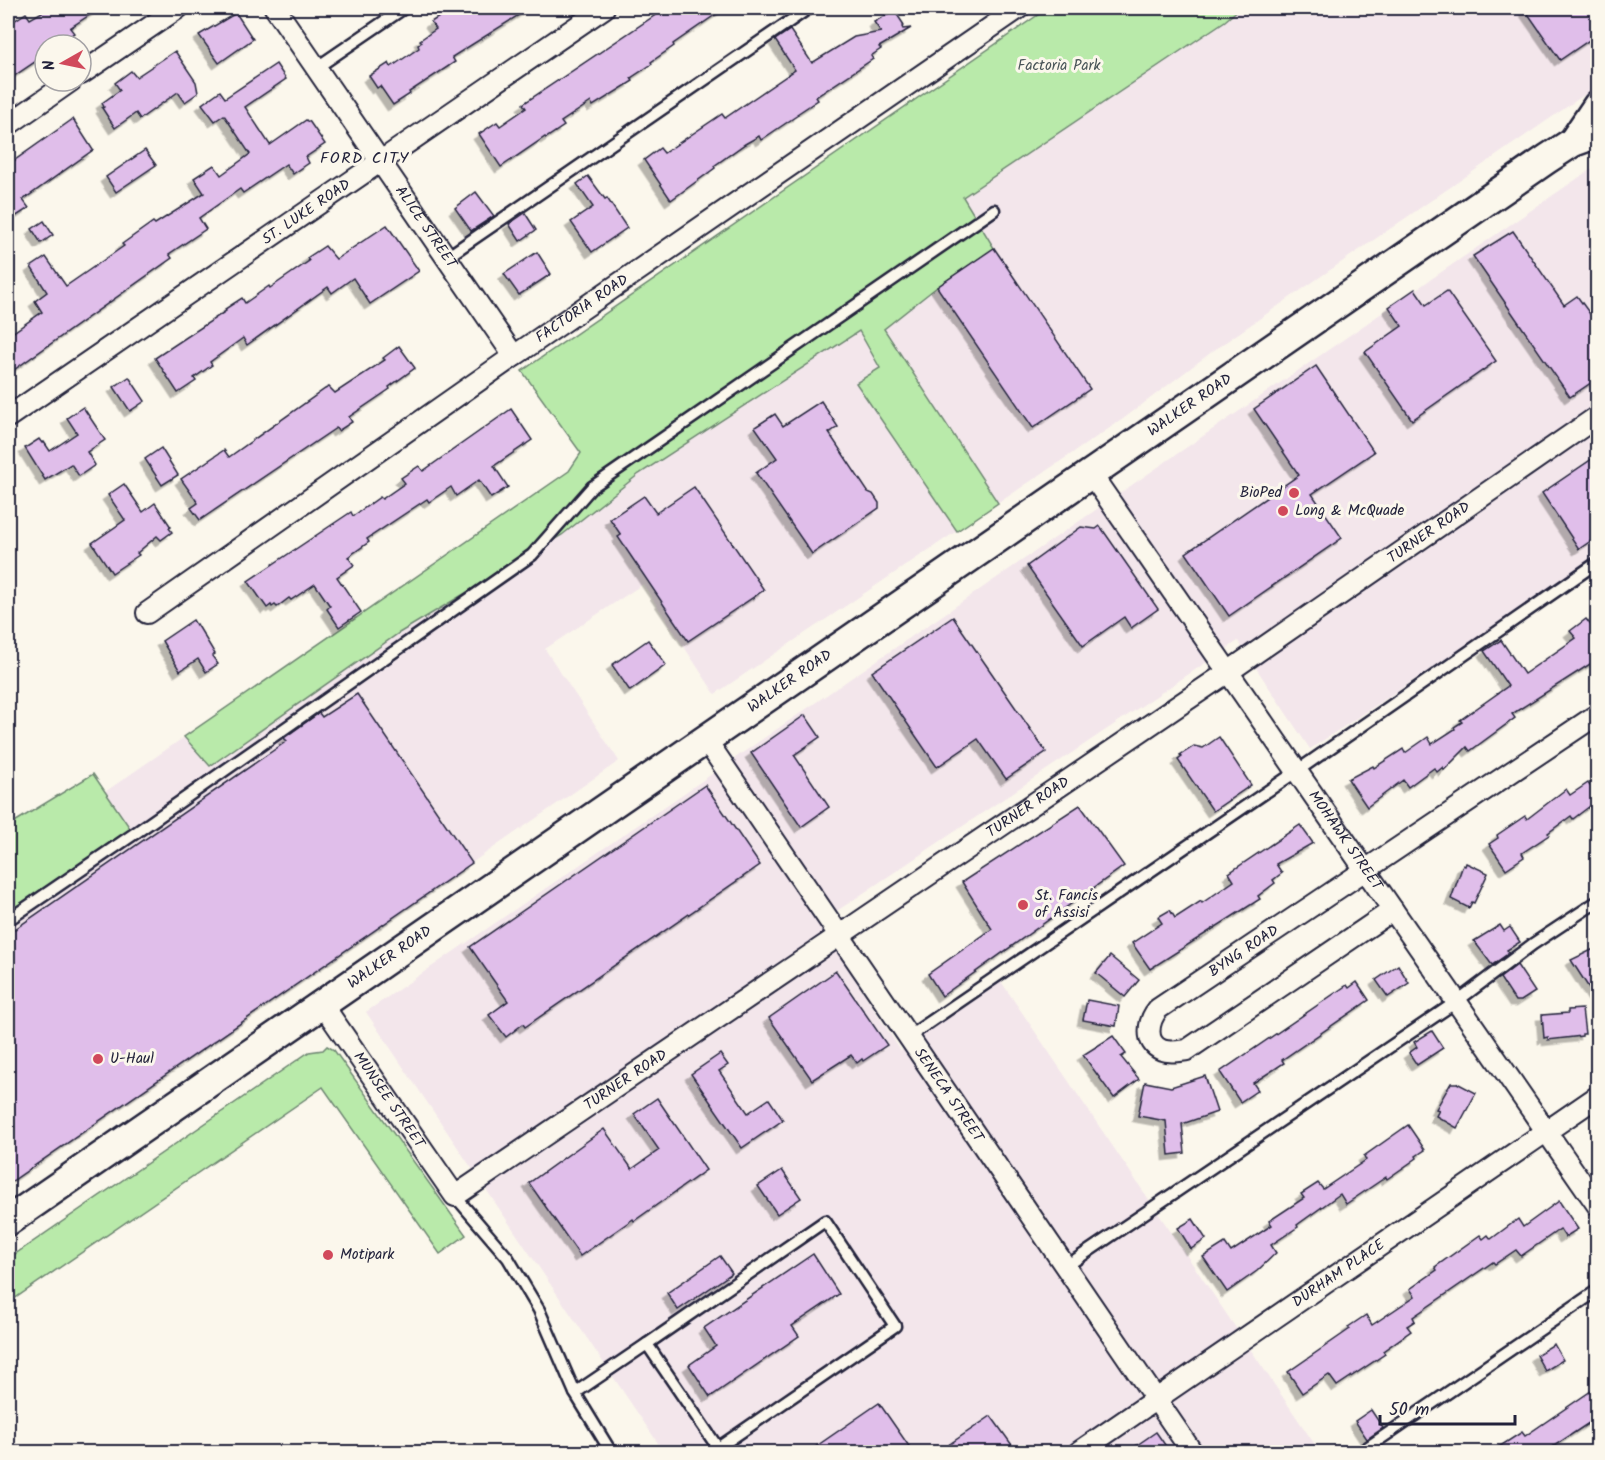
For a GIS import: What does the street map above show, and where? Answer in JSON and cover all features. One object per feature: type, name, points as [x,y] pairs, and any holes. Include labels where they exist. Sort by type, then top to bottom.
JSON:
[{"type":"main road","name":"WALKER ROAD","points":[[8,1221],[1091,474],[1585,138],[1598,105]]},
{"type":"street","points":[[93,66],[178,8]]},
{"type":"street","name":"ALICE STREET","points":[[275,8],[514,356]]},
{"type":"street","name":"ST. LUKE ROAD","points":[[8,417],[604,8]]},
{"type":"street","name":"FACTORIA ROAD","points":[[147,613],[514,356],[1019,8]]},
{"type":"street","points":[[8,125],[54,93]]},
{"type":"street","name":"TURNER ROAD","points":[[455,1196],[1228,672],[1598,416]]},
{"type":"street","name":"MOHAWK STREET","points":[[1091,474],[1598,1206]]},
{"type":"street","name":"BYNG ROAD","points":[[1394,910],[1187,1050],[1172,1052],[1161,1050],[1153,1042],[1148,1031],[1152,1017],[1158,1009],[1598,714]]},
{"type":"street","name":"SENECA STREET","points":[[706,740],[1192,1452]]},
{"type":"street","name":"MUNSEE STREET","points":[[322,1004],[455,1196]]},
{"type":"street","name":"DURHAM PLACE","points":[[1079,1452],[1598,1096]]},
{"type":"lane","points":[[316,68],[404,8]]},
{"type":"lane","points":[[447,257],[809,8]]},
{"type":"lane","points":[[8,920],[532,555],[592,487],[994,210]]},
{"type":"lane","points":[[908,1037],[1598,562]]},
{"type":"lane","points":[[1065,1267],[1456,1002],[1533,944],[1598,901]]},
{"type":"lane","points":[[455,1196],[508,1258],[534,1301],[575,1393],[611,1452]]},
{"type":"lane","points":[[575,1393],[825,1221],[895,1326],[715,1450],[647,1344]]},
{"type":"lane","points":[[1361,1452],[1598,1290]]},
{"type":"shaded area","points":[[1240,8],[1597,8],[1597,86],[1217,348],[1123,419],[715,694],[643,584],[545,649],[619,761],[8,1183],[8,859],[569,471],[581,453],[1225,21]]},
{"type":"shaded area","points":[[1597,165],[1597,559],[1310,749],[1238,641],[819,923],[901,1051],[1000,980],[1320,1452],[664,1452],[366,1012]]},
{"type":"green space","name":"Factoria Park","points":[[1048,8],[1240,8],[1225,21],[963,197],[994,248],[937,287],[884,329],[998,503],[957,531],[856,383],[880,368],[859,331],[639,474],[562,535],[399,633],[210,766],[184,737],[569,471],[581,453],[522,371]]},
{"type":"green space","points":[[93,774],[134,834],[8,920],[8,826]]},
{"type":"green space","points":[[327,1046],[334,1050],[466,1235],[440,1254],[323,1087],[8,1303],[8,1259],[309,1052],[323,1050]]},
{"type":"building","points":[[49,8],[100,8],[70,28],[74,33],[33,33],[33,63],[8,80],[8,25],[26,13],[30,19]]},
{"type":"building","points":[[453,8],[530,8],[452,57],[455,62],[393,105],[380,86],[377,88],[369,76],[389,63],[391,67],[419,48],[418,45],[422,42],[420,40],[436,29],[431,22]]},
{"type":"building","points":[[666,8],[725,8],[673,44],[674,46],[651,62],[652,64],[631,78],[633,81],[593,106],[591,102],[561,122],[564,126],[501,167],[479,134],[497,122],[500,126],[526,108],[523,104]]},
{"type":"building","points":[[1524,8],[1598,8],[1598,34],[1560,60]]},
{"type":"building","points":[[894,10],[904,25],[903,29],[911,28],[879,47],[881,49],[871,56],[873,59],[816,97],[818,100],[798,115],[761,140],[759,136],[745,144],[671,200],[644,160],[660,148],[664,153],[722,114],[725,118],[795,70],[775,40],[790,30],[812,63],[854,37],[881,32],[874,22]]},
{"type":"building","points":[[236,13],[253,39],[219,63],[199,35]]},
{"type":"building","points":[[175,51],[196,82],[198,93],[185,102],[178,92],[140,119],[136,113],[115,128],[102,108],[104,107],[102,103],[120,90],[115,83],[131,71],[136,77]]},
{"type":"building","points":[[276,64],[286,79],[245,107],[270,145],[306,120],[309,121],[325,144],[306,157],[309,163],[293,174],[286,164],[243,193],[240,189],[199,218],[206,229],[169,254],[172,258],[8,374],[8,336],[42,312],[35,301],[47,292],[31,267],[46,257],[66,286],[124,246],[122,244],[153,222],[155,224],[204,193],[194,178],[214,165],[221,175],[250,154],[224,115],[215,121],[202,104],[220,91],[225,98]]},
{"type":"building","points":[[73,119],[93,150],[23,200],[29,208],[15,217],[13,213],[8,217],[8,165]]},
{"type":"building","points":[[145,150],[156,165],[116,192],[106,177]]},
{"type":"building","points":[[588,176],[605,199],[607,198],[627,228],[592,252],[571,222],[593,207],[577,184]]},
{"type":"building","points":[[476,192],[494,216],[471,231],[455,208]]},
{"type":"building","points":[[525,213],[536,230],[520,241],[509,224]]},
{"type":"building","points":[[44,221],[53,235],[41,243],[32,229]]},
{"type":"building","points":[[387,225],[419,271],[370,304],[353,278],[332,293],[328,287],[247,345],[243,338],[210,362],[212,365],[194,378],[196,381],[178,393],[155,358],[242,298],[245,303],[269,286],[270,288],[309,261],[307,258],[325,246],[336,259]]},
{"type":"building","points":[[1513,231],[1564,305],[1577,296],[1598,325],[1598,378],[1570,397],[1473,256]]},
{"type":"building","points":[[994,248],[1090,389],[1033,428],[937,287]]},
{"type":"building","points":[[537,252],[551,274],[519,295],[504,274]]},
{"type":"building","points":[[1415,289],[1426,305],[1447,291],[1496,361],[1412,420],[1365,352],[1402,326],[1389,307]]},
{"type":"building","points":[[399,346],[415,368],[389,387],[390,389],[349,417],[352,422],[338,431],[336,428],[200,520],[191,508],[198,503],[181,479],[224,450],[229,457],[325,389],[329,387],[335,393],[385,360],[383,358]]},
{"type":"building","points":[[1316,366],[1374,452],[1312,494],[1342,538],[1229,616],[1186,553],[1299,475],[1254,409]]},
{"type":"building","points":[[129,377],[145,401],[130,411],[114,387]]},
{"type":"building","points":[[821,401],[838,427],[829,433],[868,492],[873,494],[879,503],[879,508],[812,554],[756,473],[777,458],[755,427],[775,414],[783,426]]},
{"type":"building","points":[[83,407],[105,440],[87,452],[95,465],[79,476],[71,464],[45,480],[25,448],[39,439],[50,451],[77,433],[67,418]]},
{"type":"building","points":[[511,409],[532,440],[494,466],[508,487],[491,498],[479,480],[456,496],[451,487],[429,502],[427,499],[367,539],[369,542],[348,557],[354,565],[337,577],[361,612],[339,627],[327,609],[330,606],[315,584],[277,607],[271,605],[267,608],[248,581],[351,512],[353,516],[380,497],[382,499],[405,483],[401,478],[419,466],[423,471]]},
{"type":"building","points":[[161,448],[178,475],[162,485],[145,459]]},
{"type":"building","points":[[1598,455],[1598,536],[1579,549],[1542,493]]},
{"type":"building","points":[[124,484],[143,512],[155,503],[172,532],[161,540],[157,536],[137,553],[139,555],[112,573],[92,543],[125,520],[108,495]]},
{"type":"building","points":[[694,487],[764,590],[688,641],[618,537],[621,535],[610,519],[644,496],[656,513]]},
{"type":"building","points":[[1100,526],[1158,609],[1131,628],[1124,617],[1083,646],[1027,566],[1081,527],[1096,529]]},
{"type":"building","points":[[953,617],[1046,752],[1006,779],[978,739],[937,767],[872,672]]},
{"type":"building","points":[[1586,619],[1598,634],[1598,659],[1512,714],[1515,718],[1470,751],[1467,747],[1444,770],[1443,767],[1437,772],[1434,768],[1408,787],[1403,780],[1367,807],[1348,779],[1373,766],[1374,768],[1403,749],[1405,753],[1428,737],[1432,744],[1455,729],[1454,727],[1462,722],[1460,720],[1508,686],[1484,651],[1501,640],[1524,674],[1576,638],[1570,631]]},
{"type":"building","points":[[193,620],[215,654],[212,656],[218,664],[206,672],[198,659],[180,671],[162,641]]},
{"type":"building","points":[[648,640],[666,665],[630,691],[612,665]]},
{"type":"building","name":"U-Haul","points":[[357,694],[472,863],[8,1184],[8,934],[287,741],[284,738],[319,713],[322,717]]},
{"type":"building","points":[[805,715],[820,737],[794,755],[829,807],[801,827],[751,753]]},
{"type":"building","points":[[1219,737],[1251,785],[1213,811],[1178,760],[1182,757],[1180,755],[1194,746],[1203,748]]},
{"type":"building","points":[[1598,780],[1598,800],[1573,819],[1571,816],[1548,833],[1549,835],[1522,853],[1524,857],[1506,869],[1489,844],[1498,838],[1497,835],[1525,816],[1527,819],[1566,789],[1570,795],[1588,783],[1590,786]]},
{"type":"building","points":[[705,785],[760,865],[525,1027],[523,1024],[506,1037],[489,1015],[508,1001],[470,947]]},
{"type":"building","name":"St. Fancis of Assisi","points":[[1080,805],[1124,866],[942,996],[928,974],[992,929],[962,882]]},
{"type":"building","points":[[1300,825],[1313,843],[1276,864],[1282,873],[1273,880],[1275,883],[1258,896],[1260,899],[1150,969],[1132,943],[1162,923],[1158,917],[1170,910],[1175,918],[1201,901],[1202,903],[1234,881],[1229,873]]},
{"type":"building","points":[[1466,863],[1488,873],[1474,903],[1472,902],[1469,908],[1451,899],[1463,865],[1465,866]]},
{"type":"building","points":[[1500,925],[1504,931],[1510,927],[1520,942],[1507,950],[1509,953],[1492,965],[1474,941]]},
{"type":"building","points":[[1598,947],[1598,1002],[1571,960]]},
{"type":"building","points":[[1110,956],[1139,980],[1125,997],[1096,973]]},
{"type":"building","points":[[1398,965],[1409,983],[1388,997],[1376,980]]},
{"type":"building","points":[[1517,965],[1535,992],[1521,1001],[1515,1001],[1500,978]]},
{"type":"building","points":[[836,971],[887,1045],[857,1063],[851,1055],[812,1080],[769,1018]]},
{"type":"building","points":[[1357,982],[1369,1000],[1282,1060],[1284,1063],[1253,1083],[1258,1090],[1240,1102],[1220,1072],[1347,985],[1349,988]]},
{"type":"building","points":[[1087,1000],[1119,1006],[1116,1026],[1083,1020]]},
{"type":"building","points":[[1582,1009],[1585,1034],[1548,1040],[1548,1037],[1544,1038],[1542,1015],[1568,1013],[1568,1010]]},
{"type":"building","points":[[1432,1031],[1443,1048],[1417,1065],[1409,1053],[1417,1047],[1414,1042]]},
{"type":"building","points":[[1113,1036],[1126,1054],[1121,1057],[1139,1079],[1114,1098],[1083,1055]]},
{"type":"building","points":[[720,1054],[728,1065],[719,1071],[748,1113],[769,1099],[783,1120],[742,1148],[691,1074]]},
{"type":"building","points":[[1205,1076],[1217,1112],[1182,1124],[1185,1153],[1169,1155],[1166,1121],[1138,1116],[1145,1082],[1171,1087]]},
{"type":"building","points":[[1451,1083],[1457,1083],[1476,1093],[1457,1128],[1436,1116],[1439,1110],[1436,1109]]},
{"type":"building","points":[[657,1098],[706,1170],[580,1256],[529,1183],[604,1129],[632,1169],[659,1150],[634,1114]]},
{"type":"building","points":[[1408,1125],[1425,1150],[1416,1156],[1417,1158],[1346,1204],[1340,1194],[1271,1245],[1276,1253],[1257,1271],[1227,1292],[1203,1257],[1225,1243],[1231,1252],[1272,1225],[1269,1221],[1304,1198],[1301,1194],[1318,1183],[1323,1189],[1366,1160],[1364,1156]]},
{"type":"building","points":[[782,1170],[801,1198],[777,1214],[758,1186]]},
{"type":"building","points":[[1559,1201],[1578,1229],[1565,1237],[1560,1229],[1521,1256],[1516,1250],[1495,1264],[1493,1262],[1413,1317],[1415,1321],[1407,1326],[1411,1331],[1383,1351],[1385,1354],[1337,1386],[1329,1375],[1302,1393],[1288,1372],[1350,1329],[1348,1327],[1366,1315],[1372,1325],[1415,1296],[1410,1289],[1437,1270],[1435,1267],[1480,1235],[1483,1239],[1488,1235],[1491,1239],[1518,1219],[1523,1227]]},
{"type":"building","points":[[1193,1219],[1206,1239],[1191,1249],[1178,1228]]},
{"type":"building","points":[[813,1254],[839,1294],[792,1326],[799,1336],[710,1397],[689,1365],[716,1346],[704,1328]]},
{"type":"building","points":[[720,1256],[732,1273],[678,1310],[667,1293]]},
{"type":"building","points":[[1554,1344],[1563,1360],[1545,1371],[1536,1355]]},
{"type":"building","points":[[1591,1391],[1598,1400],[1598,1417],[1545,1452],[1491,1452],[1522,1432],[1525,1436]]},
{"type":"building","points":[[879,1403],[913,1452],[808,1452]]},
{"type":"building","points":[[1371,1410],[1383,1428],[1367,1439],[1355,1421]]},
{"type":"building","points":[[991,1416],[1017,1452],[938,1452]]},
{"type":"building","points":[[1156,1432],[1170,1452],[1127,1452]]},
{"type":"place","name":"BioPed","points":[[1294,493]]},
{"type":"place","name":"Long & McQuade","points":[[1283,511]]},
{"type":"place","name":"St. Fancis of Assisi","points":[[1023,905]]},
{"type":"place","name":"U-Haul","points":[[98,1059]]},
{"type":"place","name":"Motipark","points":[[328,1255]]},
{"type":"district","name":"FORD CITY","points":[[365,158]]}]
